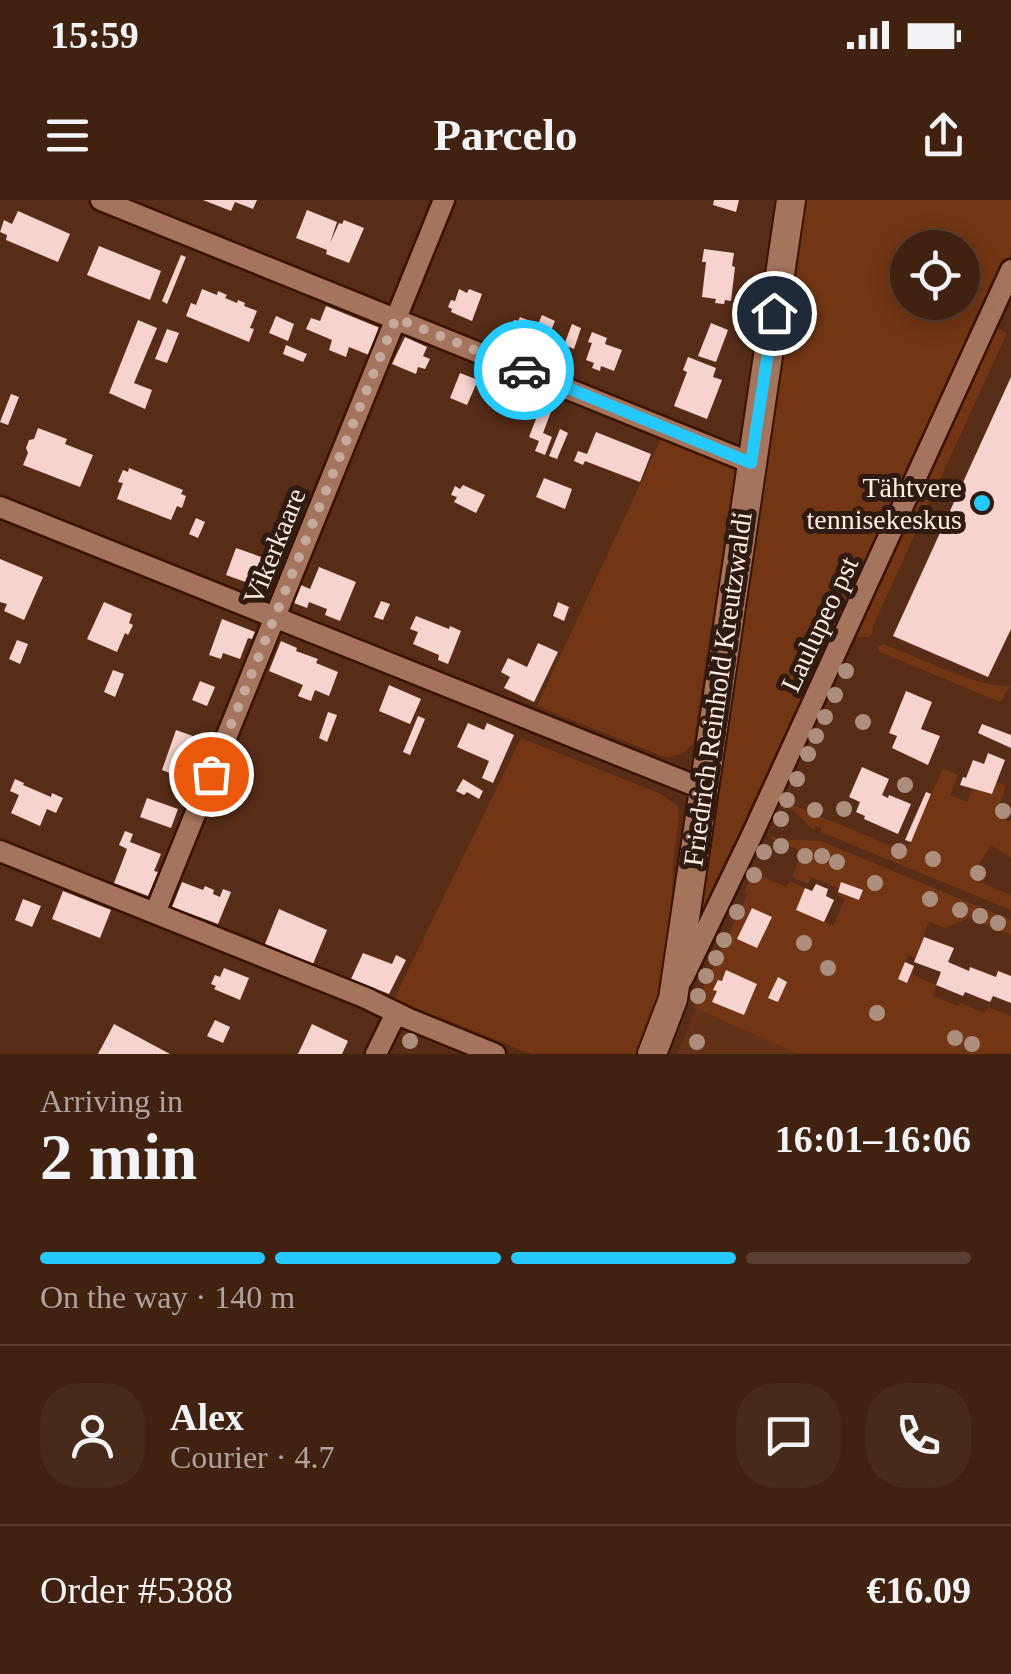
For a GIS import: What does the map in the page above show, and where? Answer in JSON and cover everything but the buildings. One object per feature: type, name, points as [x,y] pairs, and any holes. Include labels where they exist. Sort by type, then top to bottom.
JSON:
[{"type":"main road","name":"Friedrich Reinhold Kreutzwaldi","points":[[652,1054],[673,1000],[790,200]]},
{"type":"street","points":[[101,200],[751,463]]},
{"type":"street","name":"Vikerkaare","points":[[155,913],[444,200]]},
{"type":"street","name":"Laulupeo pst","points":[[673,1000],[1011,270]]},
{"type":"street","points":[[0,507],[703,789]]},
{"type":"street","points":[[0,851],[495,1054]]},
{"type":"street","points":[[376,1054],[396,1013]]},
{"type":"shaded area","points":[[801,200],[1011,200],[1011,252],[980,319],[980,230],[890,230],[890,320],[979,320],[732,862],[703,914],[698,916]]},
{"type":"shaded area","points":[[992,326],[1007,333],[872,635],[857,637],[852,633]]},
{"type":"shaded area","points":[[662,437],[734,470],[693,744],[683,753],[667,758],[537,706]]},
{"type":"shaded area","points":[[883,644],[964,677],[1010,686],[1000,702],[880,652],[877,647]]},
{"type":"shaded area","points":[[521,738],[661,794],[678,806],[668,965],[662,998],[639,1054],[531,1054],[394,999]]},
{"type":"shaded area","points":[[943,768],[958,775],[950,795],[967,802],[973,787],[992,794],[997,782],[1006,786],[998,810],[1007,822],[1011,821],[1011,858],[991,845],[970,878],[1011,895],[1011,910],[821,832],[821,828],[816,826],[814,830],[787,805],[906,852]]},
{"type":"shaded area","points":[[772,839],[821,841],[1011,920],[1011,935],[969,918],[945,928],[929,922],[915,958],[908,955],[898,979],[907,983],[911,974],[936,985],[933,996],[985,1013],[988,1007],[1011,1016],[1011,1054],[798,1054],[694,1008],[746,898],[744,892],[755,869],[757,874],[786,887],[790,881],[805,888],[796,910],[833,926],[845,899],[838,892],[860,900],[863,890],[842,882],[839,889],[811,877],[808,884],[792,877],[802,851]],"holes":[[[752,908],[772,918],[757,948],[737,939]],[[726,971],[757,985],[744,1015],[713,1002],[717,991],[714,989]]]},
{"type":"shaded area","points":[[696,1009],[798,1054],[677,1054]]},
{"type":"way so far","points":[[211,774],[396,318],[524,370]]},
{"type":"place","name":"Tähtvere tennisekeskus","points":[[982,503]]},
{"type":"route","points":[[524,370],[751,463],[774,313]]}]
